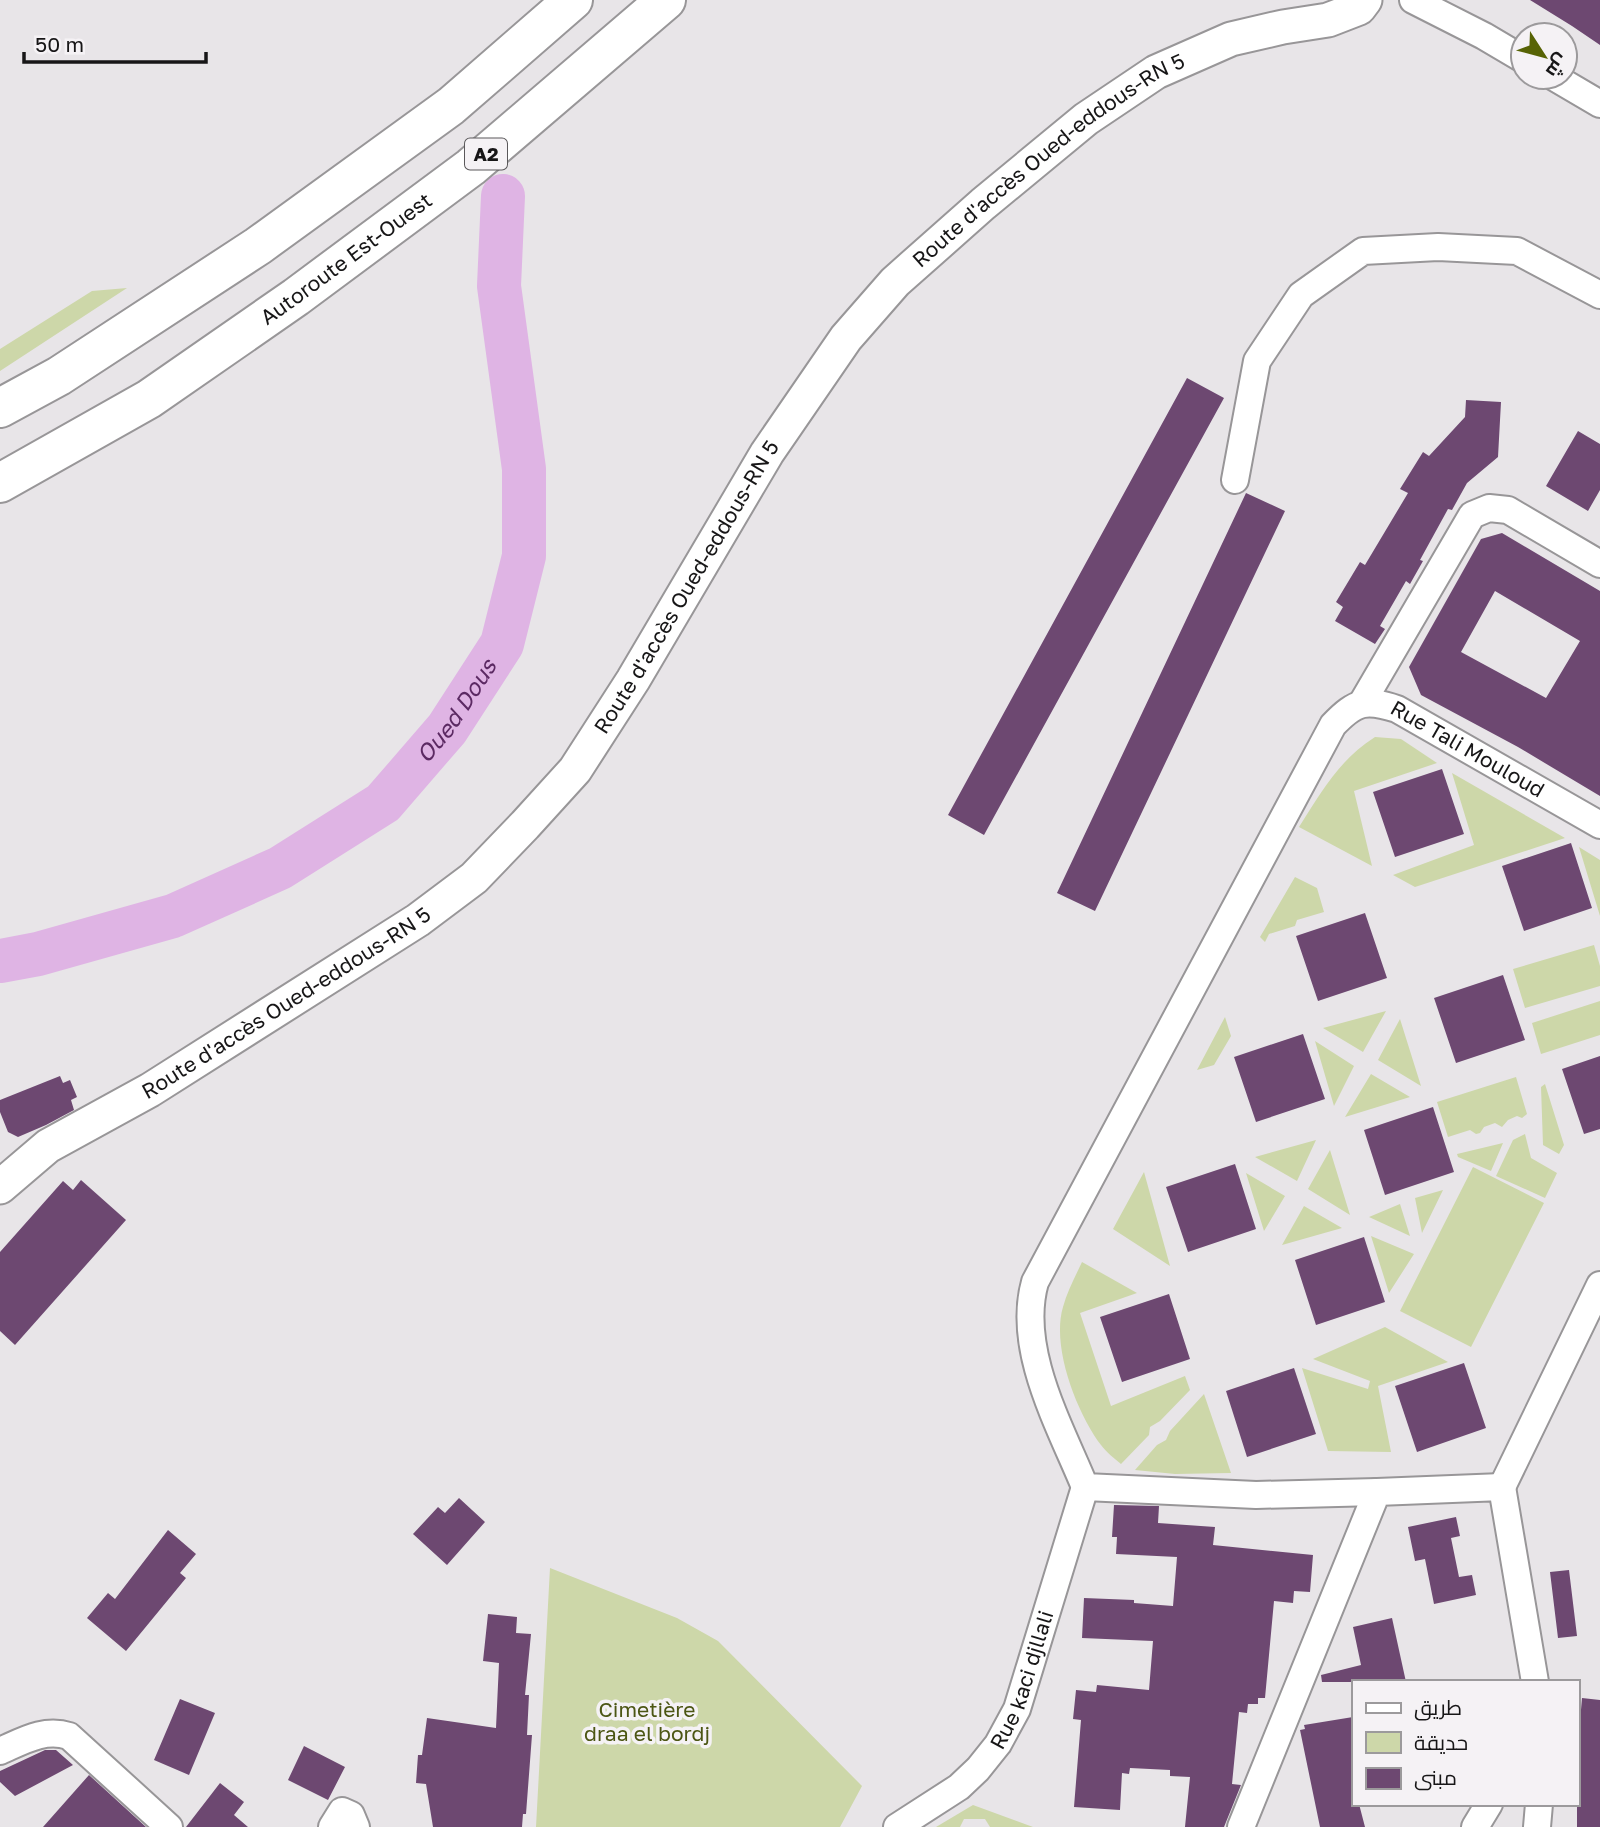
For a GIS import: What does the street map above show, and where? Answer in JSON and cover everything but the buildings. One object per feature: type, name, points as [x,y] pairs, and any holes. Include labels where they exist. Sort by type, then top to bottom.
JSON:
[{"type":"highway","points":[[0,408],[59,376],[258,246],[451,106],[573,0]]},
{"type":"highway","name":"Autoroute Est-Ouest","points":[[0,483],[149,399],[296,297],[471,167],[666,0]]},
{"type":"main road","name":"Route d'accès Oued-eddous-RN 5","points":[[0,1187],[48,1146],[150,1090],[418,920],[483,869],[575,770],[633,680],[767,453],[846,338],[895,282],[983,204],[1086,119],[1156,72],[1231,39],[1328,20],[1359,8],[1365,0]]},
{"type":"street","points":[[1413,0],[1509,51]]},
{"type":"street","points":[[1578,91],[1600,104]]},
{"type":"street","points":[[1236,480],[1257,361],[1301,295],[1363,251],[1438,247],[1517,251],[1600,295]]},
{"type":"street","points":[[1362,702],[1472,515],[1489,508],[1508,510],[1600,564]]},
{"type":"street","name":"Rue Tali Mouloud","points":[[1085,1487],[1047,1400],[1033,1343],[1030,1299],[1035,1282],[1334,725],[1348,709],[1362,702],[1397,709],[1600,825]]},
{"type":"street","points":[[1535,1680],[1502,1487],[1600,1285]]},
{"type":"street","points":[[1085,1487],[1256,1495],[1502,1487]]},
{"type":"street","name":"Rue kaci djllali","points":[[897,1827],[959,1787],[998,1744],[1017,1709],[1085,1487]]},
{"type":"street","points":[[1241,1827],[1377,1492]]},
{"type":"street","points":[[0,1751],[40,1734],[55,1732],[69,1736],[169,1827]]},
{"type":"street","points":[[1475,1827],[1488,1806]]},
{"type":"street","points":[[1537,1827],[1538,1806]]},
{"type":"street","points":[[332,1827],[342,1811],[351,1815],[356,1827]]},
{"type":"green space","points":[[127,288],[0,371],[0,349],[92,291]]},
{"type":"green space","points":[[1375,737],[1401,739],[1437,763],[1354,791],[1372,866],[1299,827],[1341,766]]},
{"type":"green space","points":[[1452,773],[1565,838],[1415,887],[1393,875],[1474,845]]},
{"type":"green space","points":[[1579,847],[1600,860],[1600,916]]},
{"type":"green space","points":[[1295,877],[1317,888],[1324,912],[1297,920],[1295,926],[1269,934],[1265,942],[1260,937]]},
{"type":"green space","points":[[1594,945],[1600,966],[1600,986],[1525,1008],[1513,969]]},
{"type":"green space","points":[[1600,1001],[1600,1035],[1541,1054],[1532,1023]]},
{"type":"green space","points":[[1386,1011],[1363,1052],[1323,1028]]},
{"type":"green space","points":[[1225,1017],[1231,1036],[1214,1065],[1197,1070]]},
{"type":"green space","points":[[1400,1019],[1421,1086],[1378,1060]]},
{"type":"green space","points":[[1315,1041],[1354,1066],[1334,1106]]},
{"type":"green space","points":[[1371,1074],[1410,1097],[1345,1117]]},
{"type":"green space","points":[[1516,1077],[1527,1114],[1522,1118],[1517,1116],[1508,1120],[1502,1127],[1495,1123],[1484,1127],[1480,1133],[1476,1134],[1470,1130],[1448,1137],[1437,1102]]},
{"type":"green space","points":[[1545,1084],[1564,1145],[1559,1154],[1543,1145],[1541,1087]]},
{"type":"green space","points":[[1525,1134],[1531,1158],[1557,1173],[1545,1198],[1496,1176],[1513,1140]]},
{"type":"green space","points":[[1316,1140],[1297,1181],[1255,1157]]},
{"type":"green space","points":[[1503,1143],[1491,1171],[1458,1157],[1457,1154]]},
{"type":"green space","points":[[1330,1150],[1350,1215],[1308,1189]]},
{"type":"green space","points":[[1473,1167],[1544,1203],[1471,1347],[1400,1311]]},
{"type":"green space","points":[[1144,1172],[1170,1266],[1113,1229]]},
{"type":"green space","points":[[1246,1173],[1285,1196],[1264,1231]]},
{"type":"green space","points":[[1443,1190],[1422,1233],[1415,1198]]},
{"type":"green space","points":[[1400,1204],[1410,1236],[1369,1217]]},
{"type":"green space","points":[[1304,1206],[1342,1228],[1282,1245]]},
{"type":"green space","points":[[1371,1236],[1414,1254],[1389,1293]]},
{"type":"green space","points":[[1082,1262],[1137,1293],[1080,1313],[1111,1406],[1185,1376],[1190,1390],[1160,1421],[1150,1427],[1149,1435],[1121,1464],[1103,1448],[1083,1416],[1063,1360],[1060,1323],[1063,1307]]},
{"type":"green space","points":[[1385,1327],[1448,1362],[1378,1386],[1391,1452],[1328,1451],[1302,1368],[1368,1389],[1370,1381],[1313,1359]]},
{"type":"green space","points":[[1204,1394],[1231,1473],[1175,1474],[1135,1470],[1157,1445],[1166,1440],[1170,1431]]},
{"type":"green space","name":"Cimetière draa el bordj","points":[[550,1568],[677,1618],[718,1641],[862,1786],[840,1827],[536,1827]]},
{"type":"green space","points":[[973,1805],[1033,1827],[990,1827],[985,1819],[964,1819],[960,1827],[936,1827]]},
{"type":"waterway","name":"Oued Dous","points":[[0,961],[38,954],[173,916],[280,868],[383,803],[447,729],[502,644],[524,556],[524,469],[499,286],[503,196]]}]
